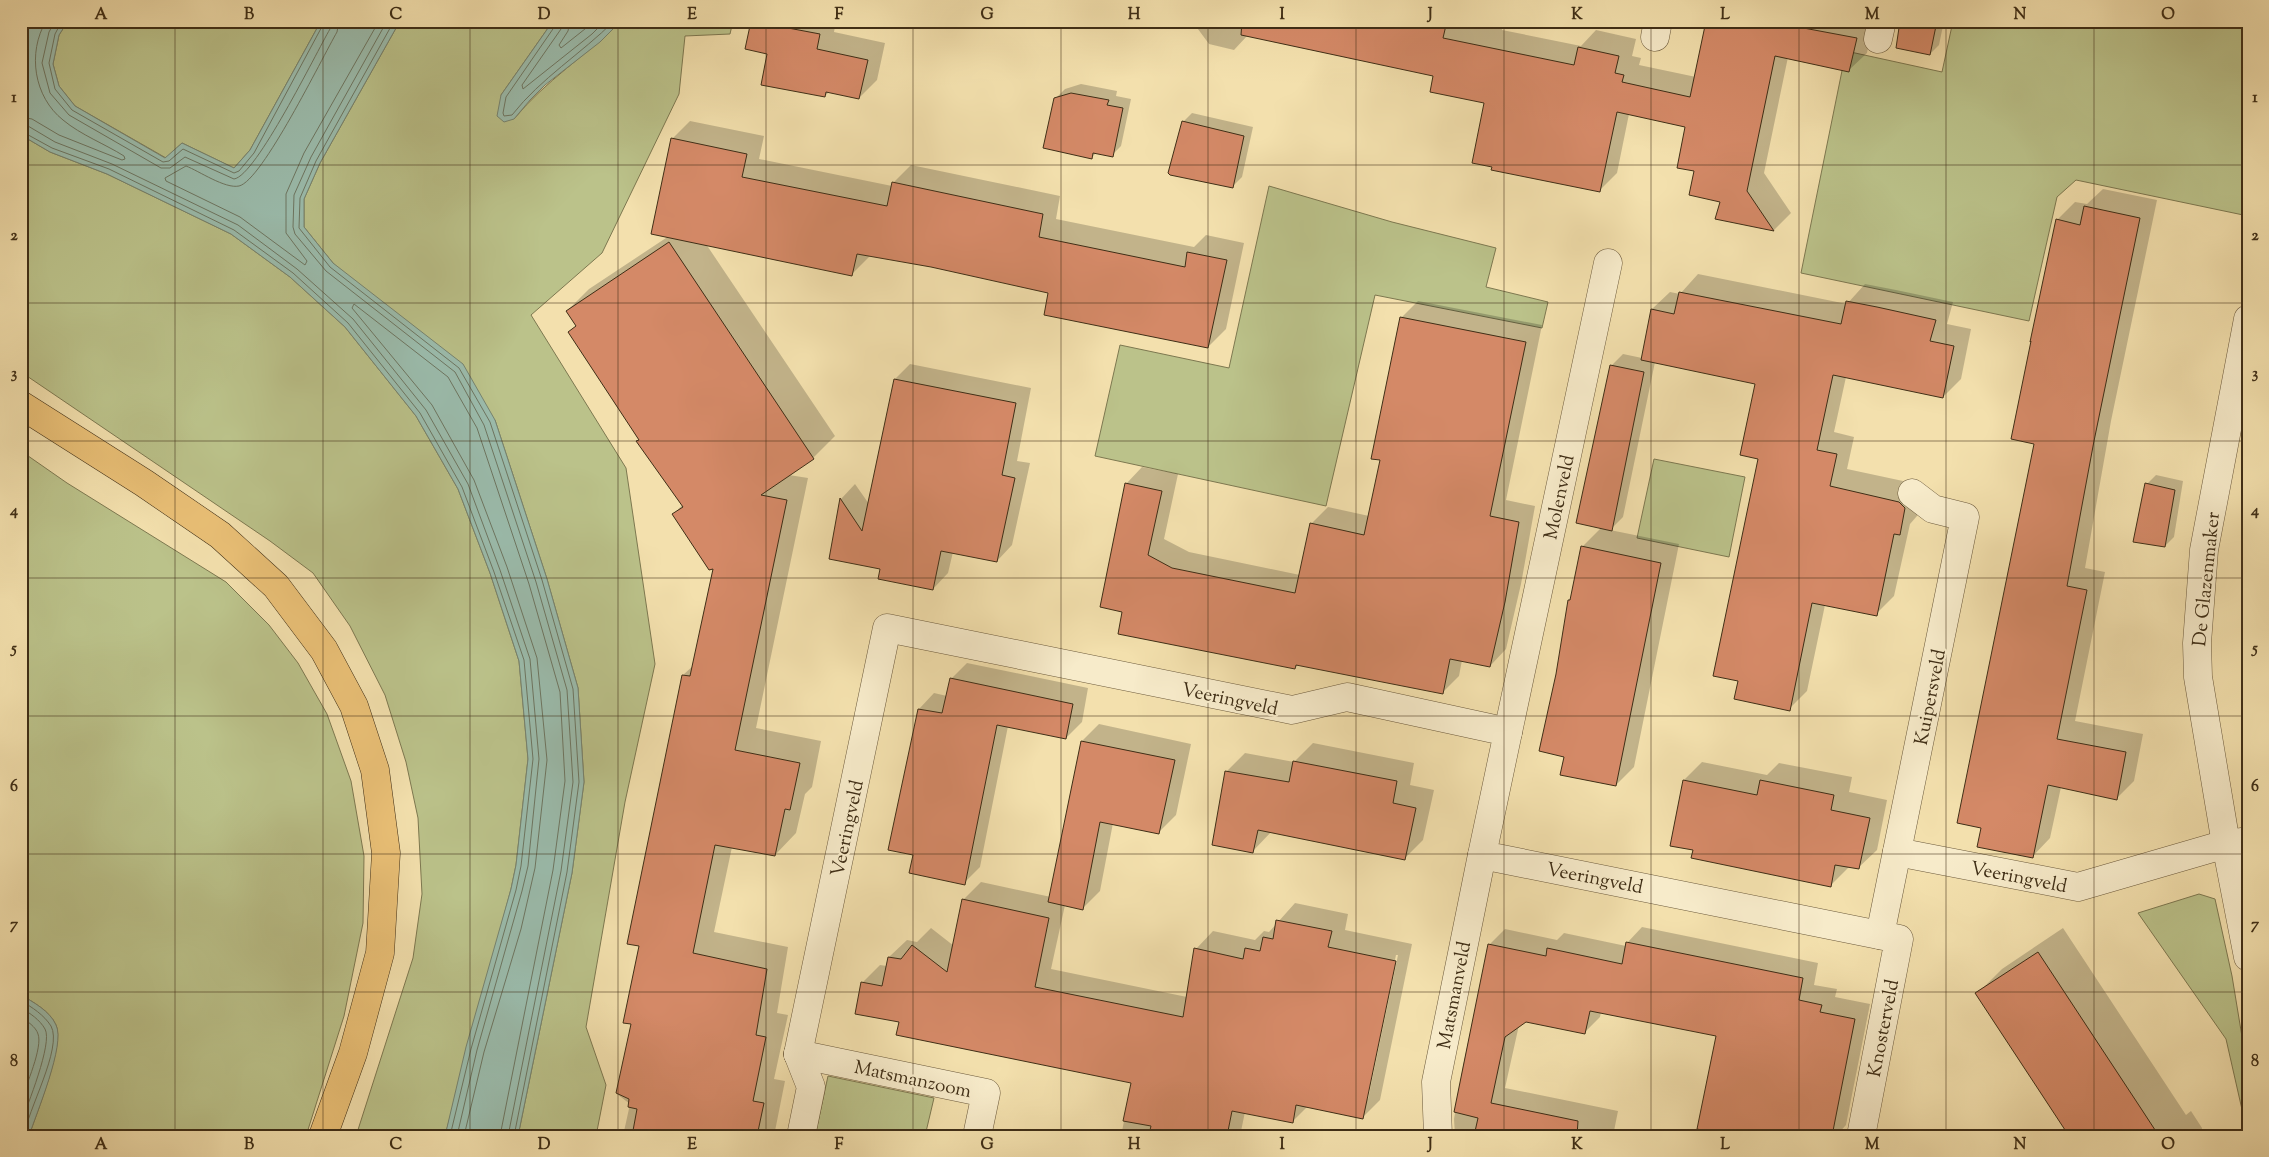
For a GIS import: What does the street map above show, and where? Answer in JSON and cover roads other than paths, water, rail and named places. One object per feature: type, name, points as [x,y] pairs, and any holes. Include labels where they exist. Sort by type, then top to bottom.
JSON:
[{"type":"highway","points":[[21,405],[144,482],[220,535],[276,586],[324,650],[354,706],[375,770],[386,853],[380,953],[353,1053],[322,1136]]},
{"type":"street","name":"Molenveld","points":[[1508,732],[1608,263]]},
{"type":"street","name":"De Glazenmaker","points":[[2248,319],[2204,550],[2197,633],[2198,677],[2237,843],[2248,957]]},
{"type":"street","name":"Kuipersveld","points":[[1880,935],[1965,517],[1933,509],[1912,493]]},
{"type":"street","name":"Veeringveld","points":[[798,1054],[887,628],[1292,710],[1347,697],[1508,732]]},
{"type":"street","points":[[1482,855],[1508,732]]},
{"type":"street","name":"Veeringveld","points":[[1897,852],[2078,887],[2237,843]]},
{"type":"street","name":"Veeringveld","points":[[1482,855],[1880,935]]},
{"type":"street","name":"Matsmanveld","points":[[1438,1136],[1436,1082],[1482,855]]},
{"type":"street","name":"Knosterveld","points":[[1861,1136],[1899,939],[1880,935]]},
{"type":"street","points":[[798,1054],[811,1087],[800,1136]]},
{"type":"street","name":"Matsmanzoom","points":[[798,1054],[986,1094],[977,1136]]},
{"type":"water","points":[[21,21],[68,21],[59,35],[53,64],[59,86],[75,106],[165,158],[182,143],[234,168],[250,150],[321,21],[400,21],[320,163],[304,199],[304,227],[333,263],[463,364],[495,420],[547,579],[578,688],[584,782],[572,873],[518,1136],[445,1136],[466,1047],[511,889],[516,865],[528,759],[519,661],[490,573],[458,489],[416,416],[345,327],[290,277],[231,234],[107,174],[50,152],[21,135]]},
{"type":"water","points":[[553,21],[621,21],[600,42],[545,85],[514,119],[504,122],[497,116],[501,95]]},
{"type":"water","points":[[21,995],[50,1015],[56,1025],[58,1034],[54,1063],[29,1136],[21,1136]]}]
